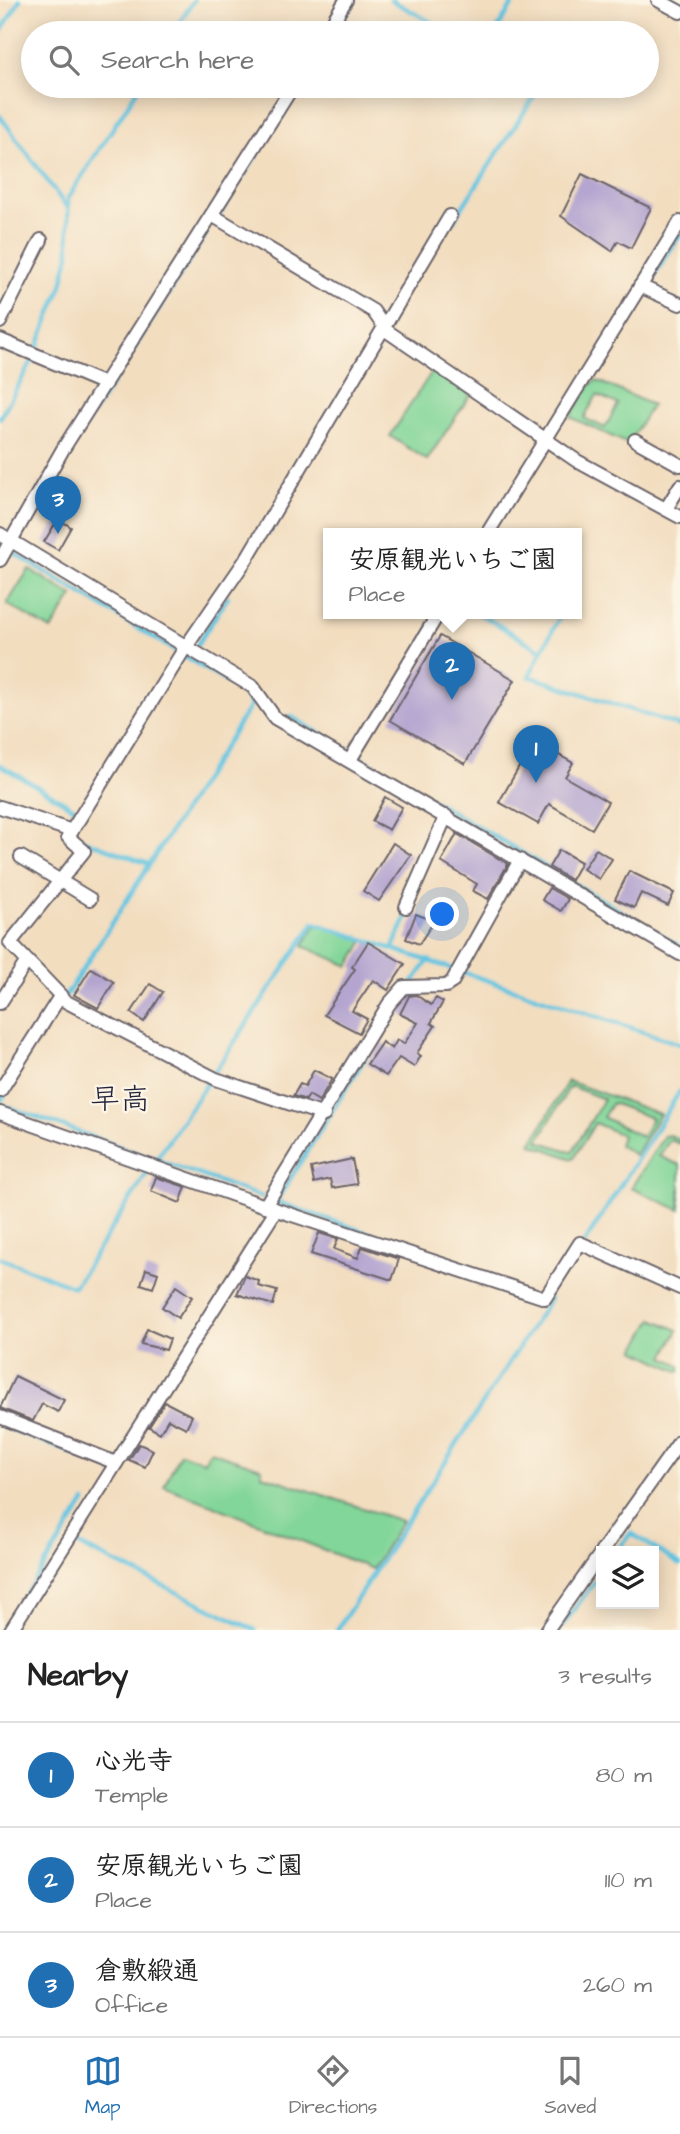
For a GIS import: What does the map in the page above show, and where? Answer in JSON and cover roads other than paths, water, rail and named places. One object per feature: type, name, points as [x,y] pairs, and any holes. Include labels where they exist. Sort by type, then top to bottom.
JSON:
[{"type":"street","points":[[333,21],[346,0]]},
{"type":"street","points":[[658,0],[680,12]]},
{"type":"street","points":[[0,560],[6,538],[215,217],[286,98]]},
{"type":"street","points":[[324,1115],[212,1077],[62,1000],[10,943],[84,851],[68,837],[182,652],[247,558],[450,216]]},
{"type":"street","points":[[215,217],[373,311],[385,328],[578,461],[680,517]]},
{"type":"street","points":[[490,528],[548,440],[680,222]]},
{"type":"street","points":[[0,322],[41,240]]},
{"type":"street","points":[[640,286],[680,304]]},
{"type":"street","points":[[0,340],[105,384]]},
{"type":"street","points":[[635,440],[680,465]]},
{"type":"street","points":[[666,509],[680,486]]},
{"type":"street","points":[[6,538],[182,652],[253,687],[275,718],[352,756],[446,816],[680,954]]},
{"type":"street","points":[[352,756],[435,619]]},
{"type":"street","points":[[0,807],[72,831]]},
{"type":"street","points":[[406,907],[446,816]]},
{"type":"street","points":[[21,857],[90,899]]},
{"type":"street","points":[[11,1630],[112,1461],[271,1208],[389,1004],[410,987],[446,986],[461,970],[520,860]]},
{"type":"street","points":[[0,1003],[27,961]]},
{"type":"street","points":[[0,1091],[62,1000]]},
{"type":"street","points":[[0,1113],[271,1208],[545,1298],[580,1242],[680,1287]]},
{"type":"street","points":[[0,1417],[112,1461]]},
{"type":"street","points":[[606,1546],[680,1441]]},
{"type":"street","points":[[547,1630],[596,1561]]},
{"type":"waterway","points":[[0,33],[20,0]]},
{"type":"waterway","points":[[181,21],[194,0]]},
{"type":"waterway","points":[[342,21],[355,0]]},
{"type":"waterway","points":[[391,0],[429,21]]},
{"type":"waterway","points":[[502,21],[515,0]]},
{"type":"waterway","points":[[674,0],[680,3]]},
{"type":"waterway","points":[[0,418],[32,361],[62,285],[69,255],[68,198],[132,98]]},
{"type":"waterway","points":[[235,188],[293,98]]},
{"type":"waterway","points":[[452,223],[533,98]]},
{"type":"waterway","points":[[0,116],[65,205]]},
{"type":"waterway","points":[[219,215],[231,196]]},
{"type":"waterway","points":[[69,451],[206,234]]},
{"type":"waterway","points":[[634,308],[680,235]]},
{"type":"waterway","points":[[269,533],[278,517]]},
{"type":"waterway","points":[[16,554],[242,691],[251,705],[65,997]]},
{"type":"waterway","points":[[197,645],[228,597]]},
{"type":"waterway","points":[[488,619],[542,651],[529,676],[680,726]]},
{"type":"waterway","points":[[542,651],[558,619]]},
{"type":"waterway","points":[[290,716],[680,946]]},
{"type":"waterway","points":[[0,765],[81,812]]},
{"type":"waterway","points":[[76,837],[149,864]]},
{"type":"waterway","points":[[393,947],[410,910]]},
{"type":"waterway","points":[[155,1161],[314,923],[680,1044]]},
{"type":"waterway","points":[[411,985],[429,960]]},
{"type":"waterway","points":[[272,1208],[404,995]]},
{"type":"waterway","points":[[0,1102],[7,1091]]},
{"type":"waterway","points":[[584,1244],[680,1091]]},
{"type":"waterway","points":[[0,1104],[262,1197]]},
{"type":"waterway","points":[[0,1258],[74,1287],[147,1173]]},
{"type":"waterway","points":[[274,1201],[382,1238]]},
{"type":"waterway","points":[[337,1630],[550,1299]]},
{"type":"waterway","points":[[0,1425],[108,1467]]},
{"type":"waterway","points":[[3,1630],[85,1502]]},
{"type":"waterway","points":[[621,1546],[631,1533],[651,1546]]},
{"type":"waterway","points":[[79,1545],[255,1630]]},
{"type":"waterway","points":[[659,1551],[680,1565]]},
{"type":"waterway","points":[[559,1630],[596,1580]]},
{"type":"place","name":"倉敷緞通","points":[[58,534]]},
{"type":"place","name":"安原観光いちご園","points":[[452,700]]},
{"type":"place","name":"心光寺","points":[[536,783]]},
{"type":"district","name":"早高","points":[[120,1099]]}]
